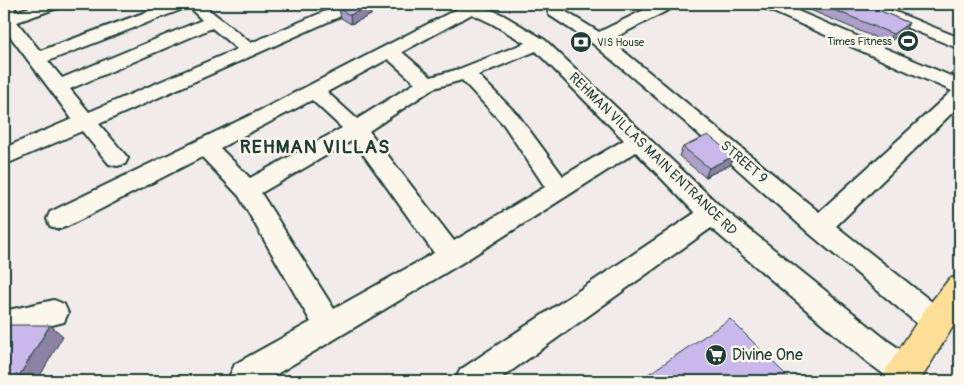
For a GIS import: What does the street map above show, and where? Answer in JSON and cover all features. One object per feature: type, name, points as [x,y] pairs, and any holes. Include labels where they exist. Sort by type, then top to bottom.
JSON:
[{"type":"main road","points":[[903,377],[936,322],[960,289]]},
{"type":"street","points":[[51,4],[6,15],[35,59],[117,158]]},
{"type":"street","points":[[35,59],[182,4]]},
{"type":"street","points":[[192,4],[248,49]]},
{"type":"street","points":[[4,157],[248,49],[355,4]]},
{"type":"street","name":"STREET 9","points":[[554,4],[555,12],[598,39],[691,116],[819,227],[936,322]]},
{"type":"street","points":[[598,39],[668,4]]},
{"type":"street","points":[[768,4],[960,87]]},
{"type":"street","points":[[862,4],[960,44]]},
{"type":"street","points":[[59,219],[315,92],[468,5]]},
{"type":"street","name":"REHMAN VILLAS MAIN ENTRANCE RD","points":[[468,5],[498,19],[539,44],[712,214],[877,350],[903,377]]},
{"type":"street","points":[[57,87],[214,21]]},
{"type":"street","points":[[248,190],[356,128],[427,84],[466,72],[539,44]]},
{"type":"street","points":[[390,51],[427,84]]},
{"type":"street","points":[[466,72],[511,120],[559,189]]},
{"type":"street","points":[[315,92],[356,128],[451,256]]},
{"type":"street","points":[[819,227],[960,94]]},
{"type":"street","points":[[249,381],[246,375],[451,256],[638,140]]},
{"type":"street","points":[[205,146],[248,190],[329,326]]},
{"type":"street","points":[[471,381],[712,214]]},
{"type":"street","points":[[4,324],[54,313]]},
{"type":"building","points":[[352,4],[365,4],[369,6],[350,15],[339,9]]},
{"type":"building","points":[[820,4],[864,4],[909,23],[893,34]]},
{"type":"building","points":[[708,135],[734,156],[709,168],[683,147]]},
{"type":"building","name":"Divine One","points":[[730,319],[792,381],[638,381]]},
{"type":"building","points":[[4,325],[50,325],[16,381],[4,381]]},
{"type":"place","name":"Times Fitness","points":[[908,41]]},
{"type":"place","name":"VIS House","points":[[581,42]]},
{"type":"place","name":"Divine One","points":[[716,355]]},
{"type":"district","name":"REHMAN VILLAS","points":[[315,147]]}]
